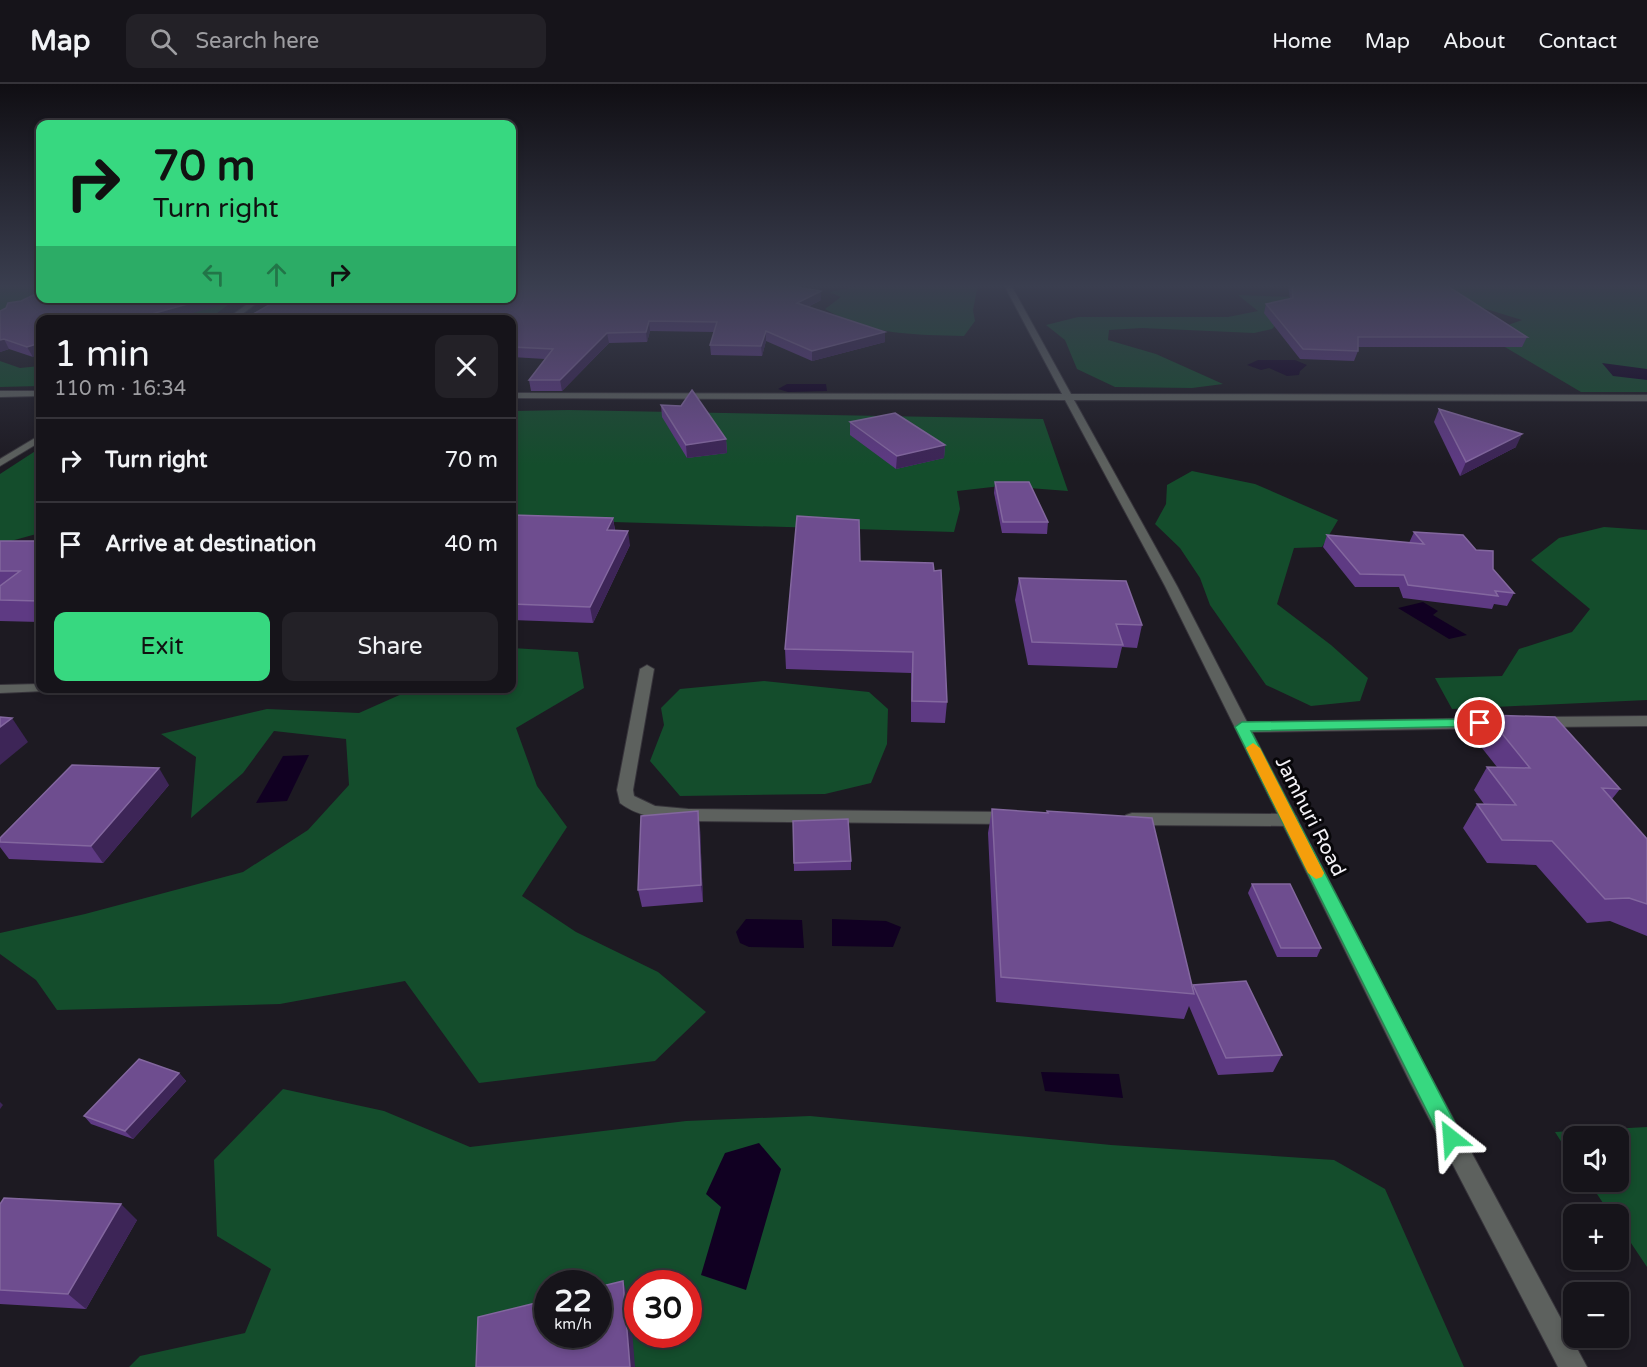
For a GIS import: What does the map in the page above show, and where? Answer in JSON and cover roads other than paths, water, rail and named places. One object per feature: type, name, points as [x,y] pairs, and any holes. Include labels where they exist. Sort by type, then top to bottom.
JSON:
[{"type":"street","name":"Jamhuri Road","points":[[1039,345],[1171,586],[1418,1075],[1573,1367]]},
{"type":"street","points":[[0,394],[36,394]]},
{"type":"street","points":[[516,396],[1067,399],[1647,398]]},
{"type":"street","points":[[0,463],[36,440]]},
{"type":"street","points":[[647,669],[625,790],[626,799],[634,806],[664,814],[688,815],[1030,818]]},
{"type":"street","points":[[0,689],[36,688]]},
{"type":"street","points":[[1242,727],[1647,720]]},
{"type":"street","points":[[1113,819],[1290,820]]}]
